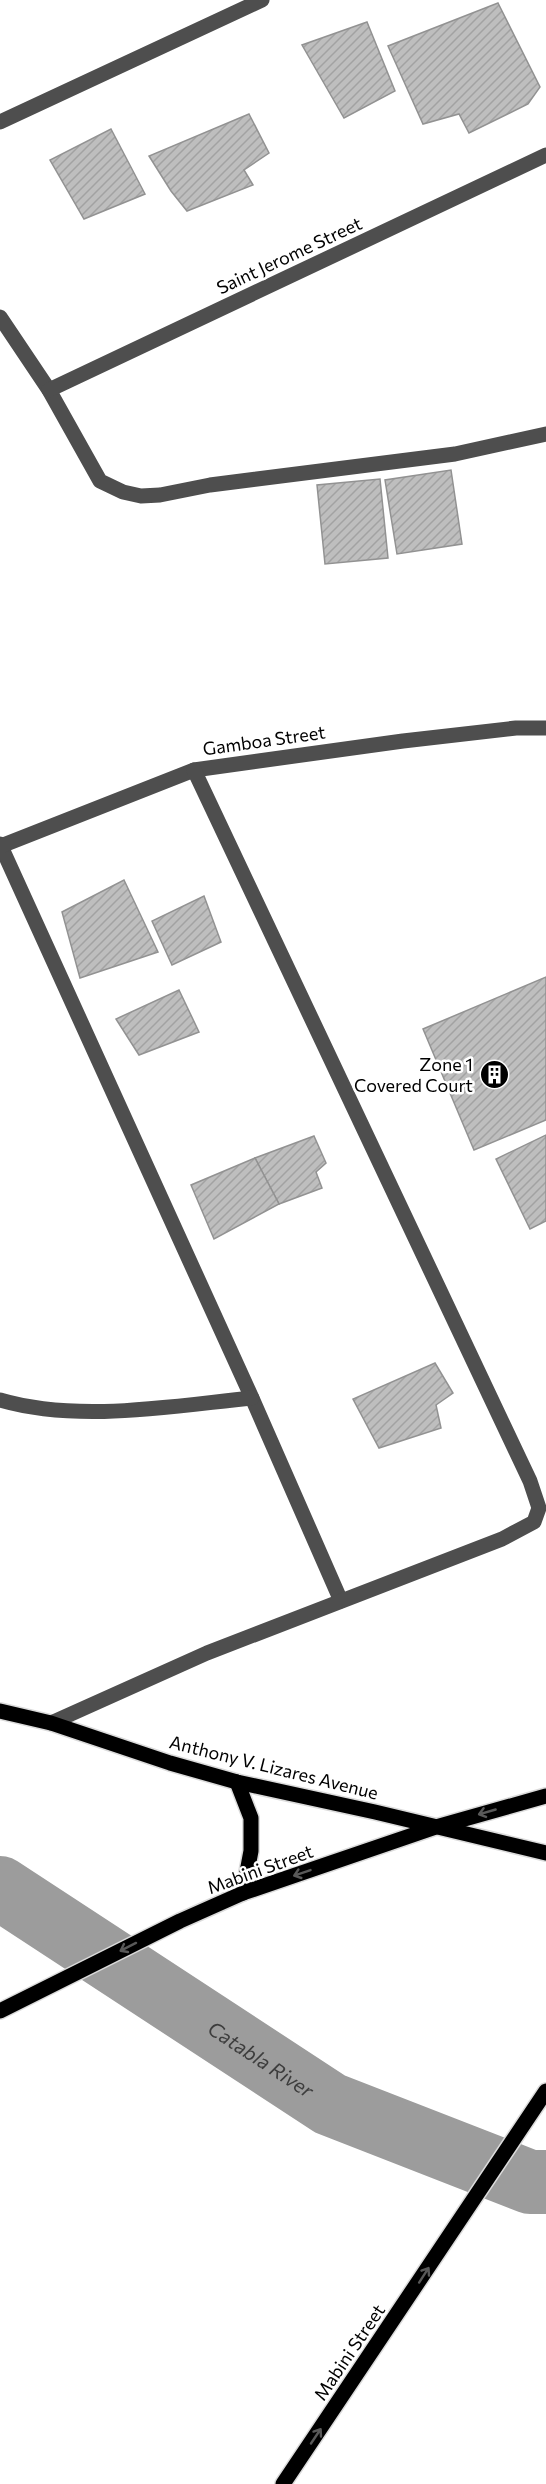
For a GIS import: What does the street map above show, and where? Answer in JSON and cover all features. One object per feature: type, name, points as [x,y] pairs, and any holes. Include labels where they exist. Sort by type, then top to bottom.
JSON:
[{"type":"main road","name":"Anthony V. Lizares Avenue","points":[[0,1712],[51,1724],[170,1763],[237,1782],[546,1853]]},
{"type":"main road","points":[[237,1782],[251,1818],[251,1851],[243,1893]]},
{"type":"main road","name":"Mabini Street","points":[[0,2011],[180,1920],[243,1893],[436,1827],[545,1797]]},
{"type":"main road","name":"Mabini Street","points":[[283,2484],[546,2091]]},
{"type":"street","points":[[0,122],[262,0]]},
{"type":"street","name":"Saint Jerome Street","points":[[49,390],[546,156]]},
{"type":"street","points":[[0,317],[49,390],[100,481],[123,492],[141,496],[455,454],[546,434]]},
{"type":"street","name":"Gamboa Street","points":[[1,845],[194,770],[414,740],[516,728],[546,728]]},
{"type":"street","points":[[51,1724],[207,1653],[527,1527],[534,1522],[539,1508],[530,1481],[194,770]]},
{"type":"street","points":[[1,845],[341,1600]]},
{"type":"street","points":[[0,1400],[69,1411],[150,1408],[252,1398]]},
{"type":"building","points":[[498,3],[540,87],[528,104],[469,133],[459,114],[423,124],[388,46]]},
{"type":"building","points":[[367,22],[395,91],[344,118],[302,45]]},
{"type":"building","points":[[249,114],[269,153],[244,170],[253,185],[187,211],[149,156]]},
{"type":"building","points":[[111,129],[145,194],[84,219],[50,160]]},
{"type":"building","points":[[451,470],[462,544],[397,554],[385,480]]},
{"type":"building","points":[[380,479],[388,558],[325,564],[317,485]]},
{"type":"building","points":[[124,880],[158,952],[80,978],[62,912]]},
{"type":"building","points":[[204,896],[221,942],[172,965],[152,921]]},
{"type":"building","name":"Zone 1 Covered Court","points":[[546,977],[546,1120],[474,1150],[423,1029]]},
{"type":"building","points":[[179,990],[199,1032],[139,1055],[116,1019]]},
{"type":"building","points":[[546,1135],[546,1221],[530,1229],[496,1159]]},
{"type":"building","points":[[314,1136],[326,1163],[316,1172],[322,1188],[279,1204],[255,1158]]},
{"type":"building","points":[[255,1158],[279,1204],[214,1239],[191,1185]]},
{"type":"building","points":[[435,1363],[453,1393],[436,1405],[441,1428],[379,1448],[353,1399]]},
{"type":"waterway","name":"Catabla River","points":[[0,1888],[330,2104],[530,2182],[546,2182]]},
{"type":"place","name":"Zone 1 Covered Court","points":[[494,1074]]}]
